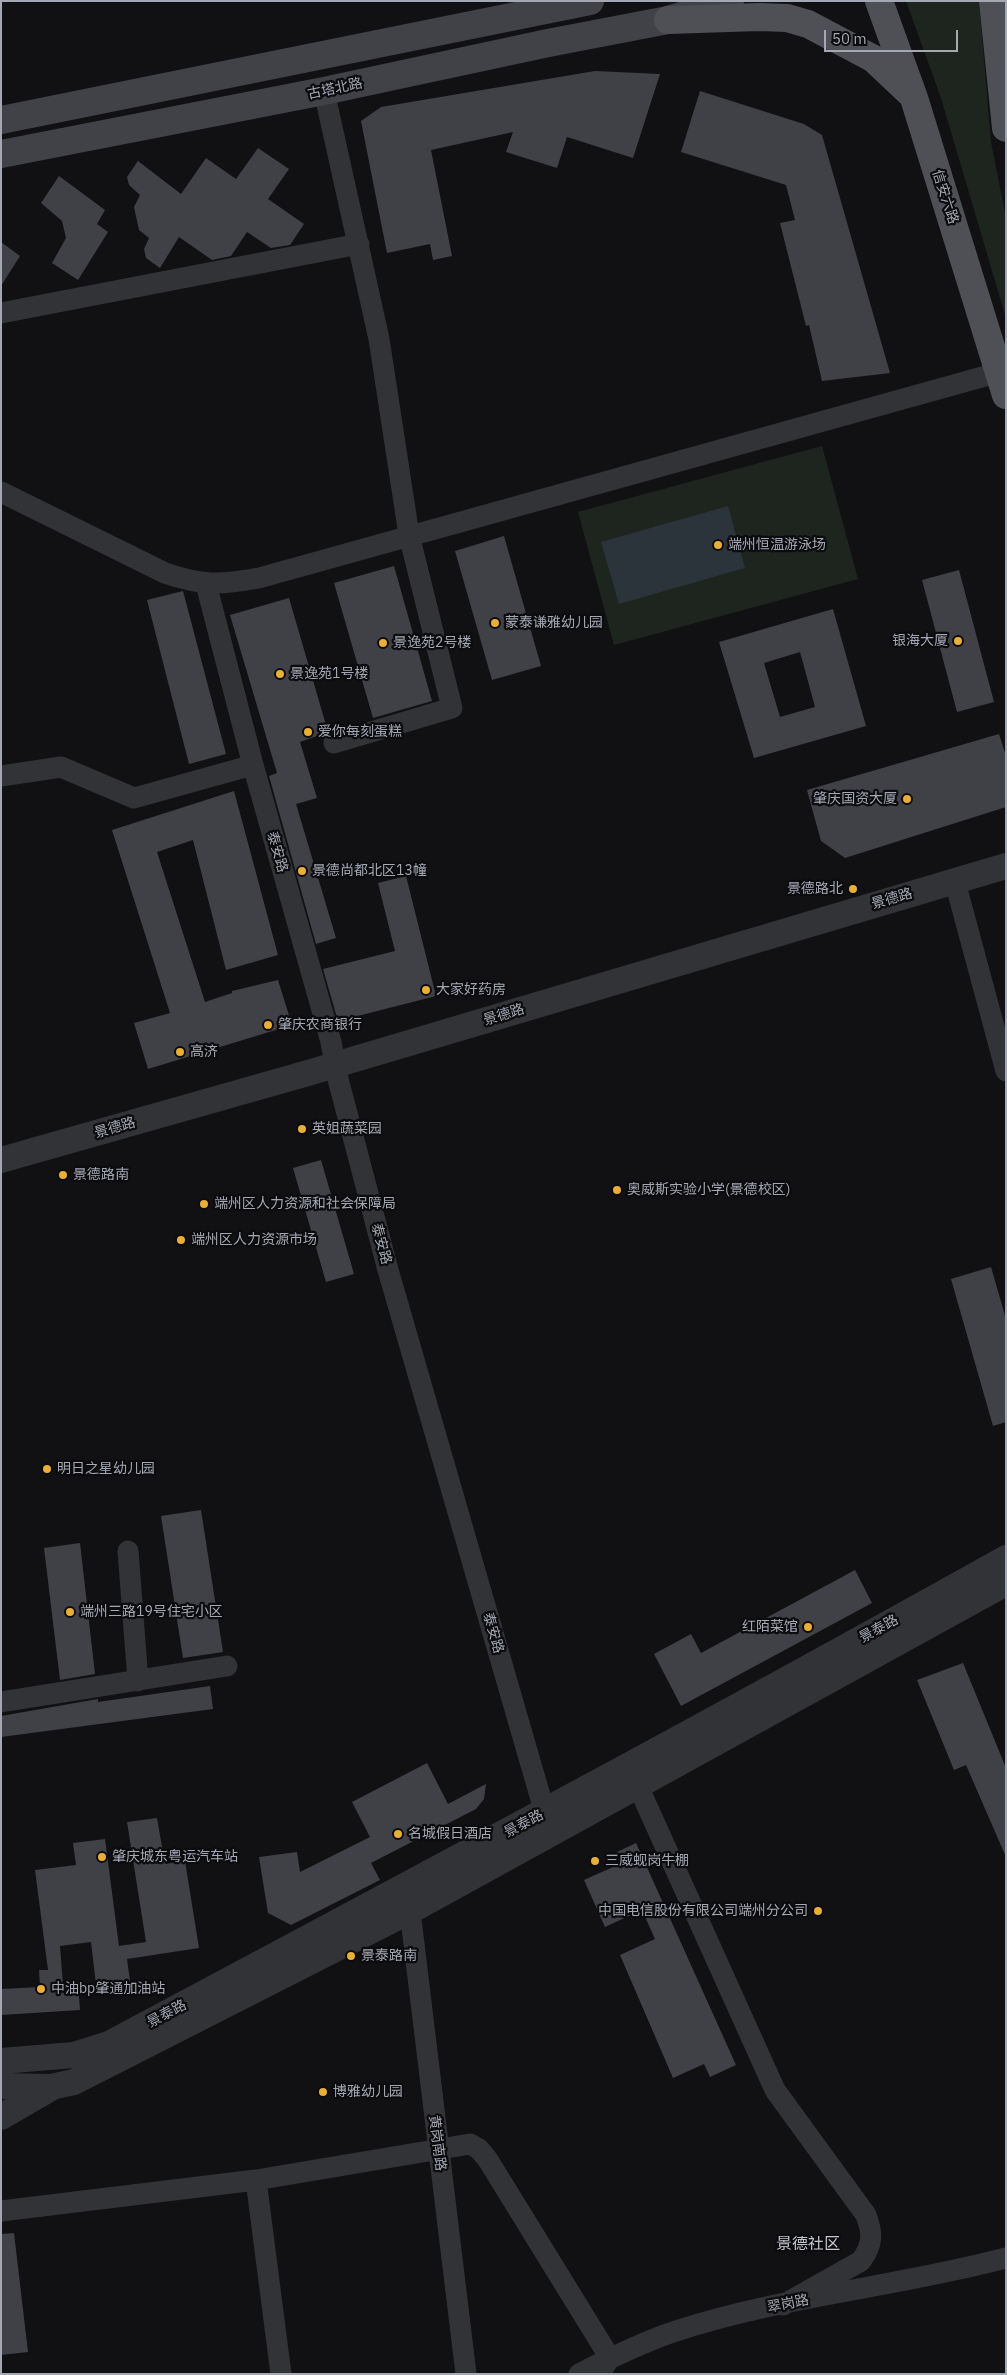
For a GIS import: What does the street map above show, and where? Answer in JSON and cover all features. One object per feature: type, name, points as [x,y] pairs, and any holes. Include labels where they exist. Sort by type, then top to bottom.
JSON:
[{"type":"main road","points":[[1,120],[590,1]]},
{"type":"main road","name":"古塔北路","points":[[1,154],[324,91],[548,43],[668,20],[730,1]]},
{"type":"main road","name":"信安六路","points":[[879,1],[914,98],[1003,384]]},
{"type":"main road","points":[[993,1],[1006,127]]},
{"type":"main road","points":[[540,12],[548,43]]},
{"type":"main road","points":[[668,20],[759,16],[786,18],[808,24],[874,59],[914,98]]},
{"type":"main road","points":[[1006,119],[1006,127]]},
{"type":"street","points":[[324,91],[379,339],[409,535],[452,708],[334,743]]},
{"type":"street","points":[[1,313],[359,244]]},
{"type":"street","points":[[1,492],[165,573],[206,584],[222,584],[259,578],[409,535],[1003,384]]},
{"type":"street","name":"泰安路","points":[[206,584],[253,765],[331,1042],[336,1072],[388,1270],[548,1823]]},
{"type":"street","points":[[1,776],[61,767],[134,798],[253,765]]},
{"type":"street","name":"景德路","points":[[1,1172],[257,1099],[336,1072],[1006,866]]},
{"type":"street","name":"景德路","points":[[1,1160],[336,1072],[958,893],[1006,882]]},
{"type":"street","points":[[958,893],[1006,1072]]},
{"type":"street","points":[[128,1552],[138,1681]]},
{"type":"street","name":"景泰路","points":[[1,2061],[74,2055],[109,2044],[548,1823],[817,1664],[1006,1558]]},
{"type":"street","points":[[1,2086],[51,2087],[74,2082],[410,1911],[548,1823],[638,1786],[1006,1583]]},
{"type":"street","points":[[1,1702],[228,1666]]},
{"type":"street","points":[[638,1786],[775,2090],[866,2215],[872,2233],[870,2249],[862,2261],[783,2305]]},
{"type":"street","name":"黄岗南路","points":[[410,1911],[466,2374]]},
{"type":"street","points":[[1,2117],[51,2087]]},
{"type":"street","points":[[1,2211],[256,2180],[470,2144],[479,2149],[488,2160],[604,2366]]},
{"type":"street","points":[[256,2180],[281,2374]]},
{"type":"street","name":"翠岗路","points":[[579,2374],[604,2366],[675,2331],[726,2317],[954,2272],[1006,2258]]},
{"type":"shaded area","points":[[906,1],[979,1],[991,142],[1006,218],[1006,318],[941,98]]},
{"type":"shaded area","name":"端州恒温游泳场","points":[[822,446],[858,579],[614,645],[578,512]]},
{"type":"shaded area","points":[[728,506],[745,568],[619,604],[601,542]]},
{"type":"building","points":[[595,71],[660,74],[633,158],[567,137],[557,168],[506,152],[513,132],[431,150],[452,256],[433,260],[430,244],[387,253],[361,121],[381,107]]},
{"type":"building","points":[[700,91],[804,124],[822,135],[890,373],[822,381],[809,325],[806,326],[780,223],[795,220],[786,185],[681,152]]},
{"type":"building","points":[[258,148],[289,169],[268,199],[304,224],[290,245],[271,248],[247,232],[231,256],[212,260],[179,237],[160,268],[146,258],[144,249],[149,238],[139,230],[134,207],[140,195],[129,185],[127,177],[138,161],[181,194],[206,158],[236,179]]},
{"type":"building","points":[[59,176],[105,210],[97,224],[108,232],[78,280],[52,263],[66,238],[62,221],[41,203]]},
{"type":"building","points":[[1,242],[20,256],[1,286]]},
{"type":"building","points":[[504,536],[541,666],[492,680],[455,551]]},
{"type":"building","name":"景逸苑2号楼","points":[[394,566],[432,701],[373,718],[334,583]]},
{"type":"building","name":"银海大厦","points":[[959,570],[994,702],[957,712],[922,580]]},
{"type":"building","points":[[183,591],[226,754],[189,764],[147,600]]},
{"type":"building","name":"景逸苑1号楼","points":[[289,598],[328,732],[300,742],[317,798],[296,804],[336,938],[316,944],[269,776],[277,773],[230,615]]},
{"type":"building","points":[[833,609],[866,726],[754,758],[719,642]],"holes":[[[800,652],[815,707],[780,717],[764,663]]]},
{"type":"building","name":"肇庆国资大厦","points":[[999,734],[1006,756],[1006,807],[845,858],[821,841],[807,790]]},
{"type":"building","points":[[234,791],[278,955],[226,970],[193,840],[157,852],[205,1002],[232,993],[232,991],[278,980],[292,1025],[148,1069],[134,1023],[170,1013],[112,830]]},
{"type":"building","points":[[406,876],[436,996],[338,1021],[323,969],[395,951],[378,883]]},
{"type":"building","points":[[321,1160],[354,1274],[326,1282],[293,1168]]},
{"type":"building","points":[[991,1267],[1006,1319],[1006,1422],[993,1426],[951,1279]]},
{"type":"building","points":[[201,1510],[223,1652],[183,1658],[161,1516]]},
{"type":"building","name":"端州三路19号住宅小区","points":[[80,1543],[95,1674],[60,1680],[44,1548]]},
{"type":"building","points":[[855,1570],[872,1603],[681,1706],[654,1654],[691,1634],[701,1653]]},
{"type":"building","points":[[963,1663],[1006,1768],[1006,1857],[966,1765],[954,1770],[917,1680]]},
{"type":"building","points":[[210,1686],[213,1709],[1,1737],[1,1716],[98,1699],[98,1702]]},
{"type":"building","points":[[427,1763],[448,1804],[486,1784],[484,1799],[476,1809],[371,1863],[380,1880],[291,1925],[268,1913],[259,1857],[297,1852],[300,1872],[370,1837],[352,1802]]},
{"type":"building","points":[[157,1818],[165,1864],[185,1861],[199,1948],[127,1959],[131,1988],[97,1993],[91,1942],[60,1946],[63,1985],[78,1984],[80,2010],[1,2015],[1,1989],[40,1987],[39,1970],[48,1970],[35,1870],[76,1865],[73,1843],[105,1839],[119,1946],[146,1942],[127,1822]]},
{"type":"building","points":[[636,1843],[736,2065],[710,2077],[704,2064],[673,2078],[620,1955],[655,1939],[642,1910],[605,1927],[584,1880],[622,1863],[617,1852]]},
{"type":"building","points":[[14,2233],[28,2352],[1,2355],[1,2234]]},
{"type":"place","name":"端州恒温游泳场","points":[[718,545]]},
{"type":"place","name":"蒙泰谦雅幼儿园","points":[[495,623]]},
{"type":"place","name":"银海大厦","points":[[958,641]]},
{"type":"place","name":"景逸苑2号楼","points":[[383,643]]},
{"type":"place","name":"景逸苑1号楼","points":[[280,674]]},
{"type":"place","name":"爱你每刻蛋糕","points":[[308,732]]},
{"type":"place","name":"肇庆国资大厦","points":[[907,799]]},
{"type":"place","name":"景德尚都北区13幢","points":[[302,871]]},
{"type":"place","name":"景德路北","points":[[853,889]]},
{"type":"place","name":"大家好药房","points":[[426,990]]},
{"type":"place","name":"肇庆农商银行","points":[[268,1025]]},
{"type":"place","name":"高济","points":[[180,1052]]},
{"type":"place","name":"英姐蔬菜园","points":[[302,1129]]},
{"type":"place","name":"景德路南","points":[[63,1175]]},
{"type":"place","name":"奥威斯实验小学(景德校区)","points":[[617,1190]]},
{"type":"place","name":"端州区人力资源和社会保障局","points":[[204,1204]]},
{"type":"place","name":"端州区人力资源市场","points":[[181,1240]]},
{"type":"place","name":"明日之星幼儿园","points":[[47,1469]]},
{"type":"place","name":"端州三路19号住宅小区","points":[[70,1612]]},
{"type":"place","name":"红陌菜馆","points":[[808,1627]]},
{"type":"place","name":"名城假日酒店","points":[[398,1834]]},
{"type":"place","name":"肇庆城东粤运汽车站","points":[[102,1857]]},
{"type":"place","name":"三威蚬岗牛棚","points":[[595,1861]]},
{"type":"place","name":"中国电信股份有限公司端州分公司","points":[[818,1911]]},
{"type":"place","name":"景泰路南","points":[[351,1956]]},
{"type":"place","name":"中油bp肇通加油站","points":[[41,1989]]},
{"type":"place","name":"博雅幼儿园","points":[[323,2092]]},
{"type":"district","name":"景德社区","points":[[808,2244]]}]
